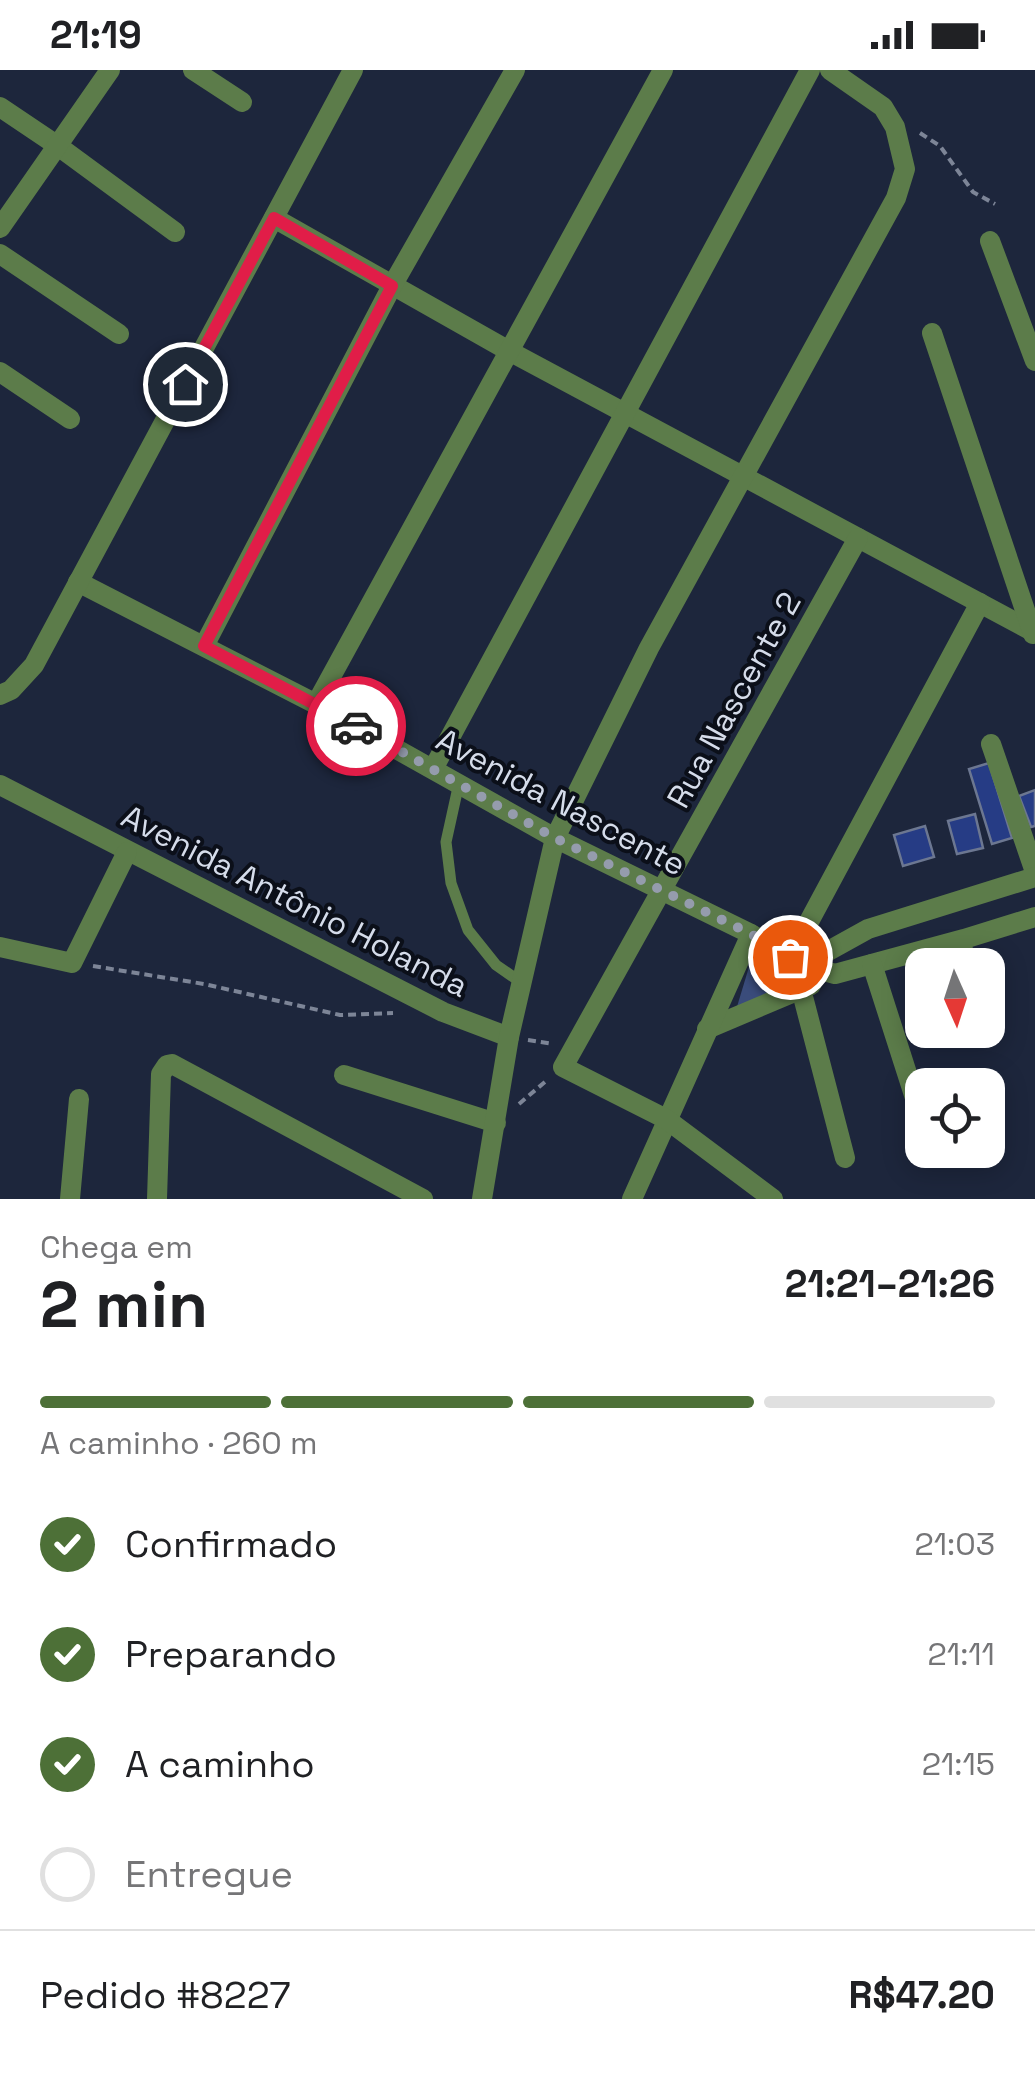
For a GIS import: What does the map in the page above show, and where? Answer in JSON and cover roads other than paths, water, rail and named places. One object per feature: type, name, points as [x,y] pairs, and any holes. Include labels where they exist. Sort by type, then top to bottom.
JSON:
[{"type":"street","points":[[0,228],[110,70]]},
{"type":"street","points":[[194,70],[242,102]]},
{"type":"street","points":[[0,695],[11,690],[34,664],[353,70]]},
{"type":"street","points":[[204,646],[392,286],[515,70]]},
{"type":"street","points":[[316,704],[663,70]]},
{"type":"street","points":[[433,768],[810,70]]},
{"type":"street","points":[[482,1199],[509,1037],[555,838],[649,648],[896,198],[905,169],[895,127],[883,106],[830,70]]},
{"type":"street","points":[[0,107],[175,232]]},
{"type":"street","points":[[274,218],[508,351],[1033,635]]},
{"type":"street","points":[[990,241],[1035,361]]},
{"type":"street","points":[[0,254],[119,334]]},
{"type":"street","points":[[932,332],[1033,635]]},
{"type":"street","points":[[0,372],[70,419]]},
{"type":"street","name":"Rua Nascente 2","points":[[666,1119],[563,1067],[858,538]]},
{"type":"street","name":"Avenida Nascente","points":[[78,582],[316,704],[555,838],[751,934],[796,961],[835,974]]},
{"type":"street","points":[[796,961],[980,604]]},
{"type":"street","points":[[796,961],[868,929],[1035,874],[991,744]]},
{"type":"street","name":"Avenida Antônio Holanda","points":[[0,785],[443,1012],[509,1037]]},
{"type":"street","points":[[0,947],[72,963],[127,852]]},
{"type":"street","points":[[707,1029],[835,974],[1035,916]]},
{"type":"street","points":[[632,1199],[751,934]]},
{"type":"street","points":[[872,964],[905,1068]]},
{"type":"street","points":[[801,990],[845,1158]]},
{"type":"street","points":[[158,1199],[161,1074],[172,1064],[423,1199]]},
{"type":"street","points":[[344,1075],[496,1123]]},
{"type":"street","points":[[70,1199],[79,1099]]},
{"type":"street","points":[[666,1119],[773,1199]]},
{"type":"lane","points":[[459,783],[446,842],[451,883],[468,930],[496,965],[522,983]]},
{"type":"lane","points":[[964,939],[967,948]]}]
